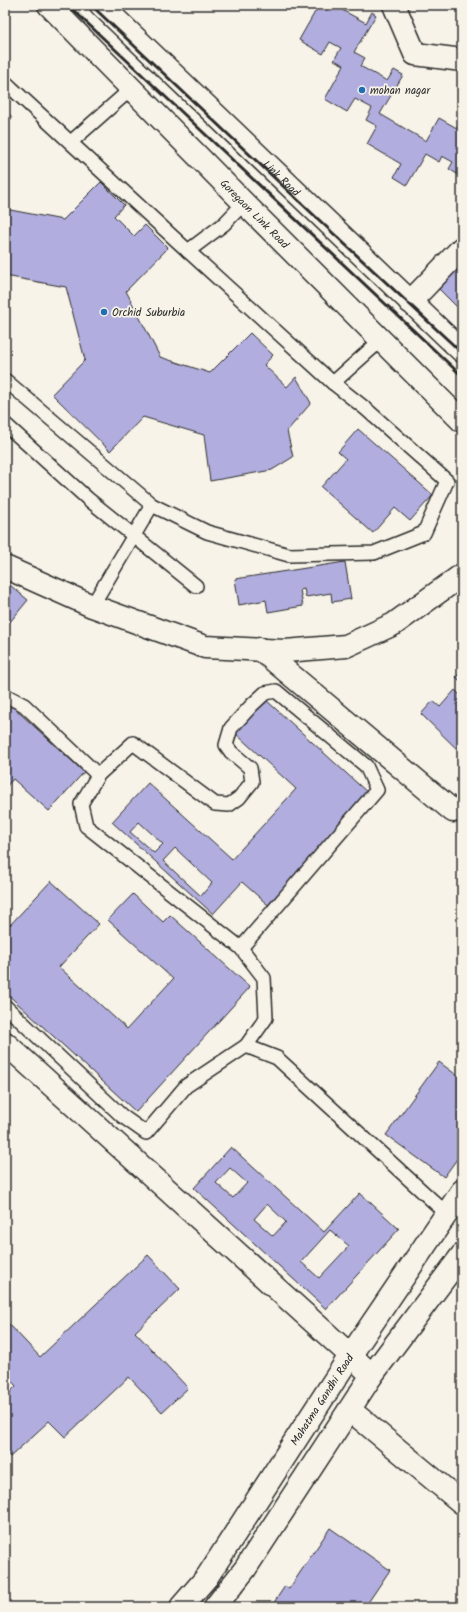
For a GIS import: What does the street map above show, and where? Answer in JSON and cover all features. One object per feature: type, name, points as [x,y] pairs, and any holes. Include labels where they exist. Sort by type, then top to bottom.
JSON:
[{"type":"main road","name":"Goregaon Link Road","points":[[49,5],[462,421]]},
{"type":"main road","name":"Link Road","points":[[101,5],[462,351]]},
{"type":"main road","points":[[394,5],[415,54],[462,60]]},
{"type":"main road","points":[[410,302],[462,248]]},
{"type":"main road","points":[[5,567],[92,606],[205,647],[285,651],[346,646],[394,624],[462,575]]},
{"type":"main road","points":[[260,650],[452,811]]},
{"type":"main road","points":[[5,1044],[372,1375]]},
{"type":"main road","name":"Mahatma Gandhi Road","points":[[181,1607],[207,1577],[350,1356],[462,1190]]},
{"type":"main road","points":[[215,1607],[245,1569],[372,1375],[462,1255]]},
{"type":"main road","points":[[350,1410],[462,1503]]},
{"type":"lane","points":[[5,82],[333,383],[447,481],[424,533],[374,553],[289,555],[207,532],[152,505],[5,380]]},
{"type":"lane","points":[[71,142],[131,89]]},
{"type":"lane","points":[[188,251],[224,224],[244,203]]},
{"type":"lane","points":[[333,383],[381,340]]},
{"type":"lane","points":[[5,424],[88,499],[196,586]]},
{"type":"lane","points":[[92,606],[152,505]]},
{"type":"lane","points":[[5,1006],[122,1116],[146,1133],[186,1086],[246,1046],[266,1018],[264,978],[241,948],[86,826],[81,804],[98,775],[133,743],[215,804],[229,804],[239,798],[252,782],[250,768],[231,752],[226,745],[231,728],[252,705],[266,693],[276,691],[366,766],[377,790],[241,948]]},
{"type":"lane","points":[[5,695],[24,705],[98,775]]},
{"type":"lane","points":[[246,1046],[277,1058],[447,1214]]},
{"type":"building","name":"mohan nagar","points":[[319,5],[333,5],[366,23],[372,12],[376,15],[354,52],[365,58],[360,66],[387,81],[394,70],[403,75],[380,114],[426,141],[439,118],[462,131],[462,177],[449,169],[453,162],[442,156],[439,162],[425,154],[407,185],[394,177],[401,164],[367,144],[377,126],[366,120],[372,108],[355,99],[347,112],[325,99],[344,65],[334,60],[341,48],[330,42],[323,54],[299,40]]},
{"type":"building","points":[[5,108],[12,118],[5,125]]},
{"type":"building","name":"Orchid Suburbia","points":[[101,182],[124,205],[114,216],[134,236],[145,225],[168,248],[126,291],[160,357],[210,373],[250,333],[273,355],[264,365],[287,387],[296,377],[311,403],[287,431],[293,457],[272,470],[210,481],[204,435],[143,417],[110,451],[52,394],[85,360],[66,287],[5,276],[5,209],[63,220]]},
{"type":"building","points":[[462,258],[462,312],[434,284]]},
{"type":"building","points":[[358,429],[433,495],[410,521],[395,508],[373,533],[321,487],[346,459],[338,452]]},
{"type":"building","points":[[345,562],[351,599],[332,602],[331,593],[306,597],[304,589],[300,590],[303,606],[268,612],[266,600],[239,605],[235,579]]},
{"type":"building","points":[[5,581],[28,600],[5,628]]},
{"type":"building","points":[[462,671],[462,683],[456,677]]},
{"type":"building","points":[[455,690],[462,697],[462,754],[421,714],[433,701],[440,707]]},
{"type":"building","points":[[266,700],[369,794],[268,905],[242,882],[213,914],[112,822],[148,783],[232,859],[296,789],[235,733]],"holes":[[[139,822],[163,844],[154,853],[130,832]],[[175,848],[212,883],[201,896],[163,861]]]},
{"type":"building","points":[[12,706],[84,772],[49,811],[13,779],[5,788],[5,713]]},
{"type":"building","points":[[51,881],[99,924],[59,967],[127,1029],[173,979],[108,920],[133,894],[163,922],[170,915],[250,987],[136,1112],[5,992],[5,921],[10,925]]},
{"type":"building","points":[[439,1062],[462,1079],[462,1152],[444,1177],[386,1135]]},
{"type":"building","points":[[231,1147],[324,1232],[360,1193],[399,1229],[326,1309],[194,1188]],"holes":[[[230,1168],[247,1183],[233,1198],[216,1183]],[[267,1204],[286,1222],[273,1236],[254,1219]],[[330,1230],[349,1246],[319,1278],[301,1262]]]},
{"type":"building","points":[[148,1255],[180,1289],[135,1332],[188,1388],[162,1412],[129,1377],[65,1437],[49,1421],[10,1457],[5,1451],[5,1397],[16,1386],[5,1374],[5,1327],[9,1324],[40,1357]]},
{"type":"building","points":[[330,1528],[390,1570],[365,1607],[278,1607],[273,1604],[285,1586],[289,1589]]},
{"type":"railway","points":[[68,5],[462,376]]},
{"type":"railway","points":[[91,5],[462,353]]},
{"type":"place","name":"mohan nagar","points":[[362,90]]},
{"type":"place","name":"Orchid Suburbia","points":[[104,312]]}]
